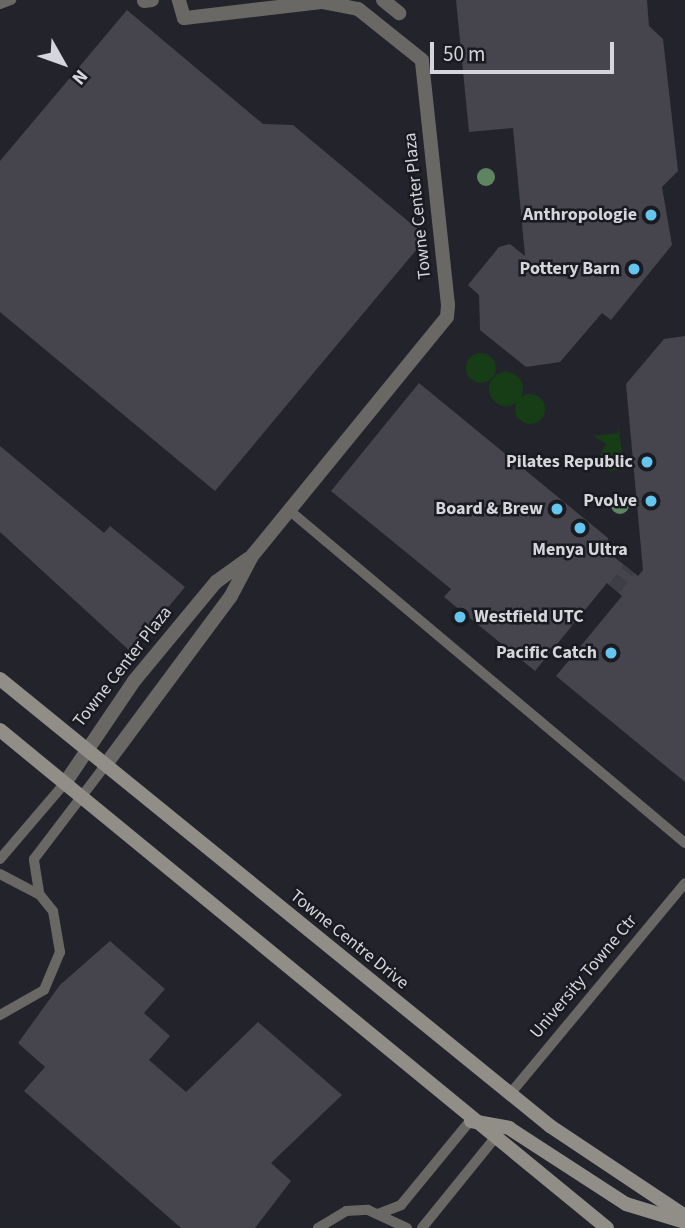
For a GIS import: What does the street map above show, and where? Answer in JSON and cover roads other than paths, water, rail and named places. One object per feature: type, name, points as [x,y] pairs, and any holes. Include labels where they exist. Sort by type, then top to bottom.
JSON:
[{"type":"main road","name":"Towne Centre Drive","points":[[0,679],[83,751],[510,1094],[685,1216]]},
{"type":"main road","points":[[0,730],[470,1121],[607,1228]]},
{"type":"main road","points":[[470,1121],[509,1128],[626,1204],[685,1222]]},
{"type":"street","name":"Towne Center Plaza","points":[[104,767],[231,596],[253,556],[447,317],[422,60],[358,9],[320,2],[184,18],[179,0]]},
{"type":"street","points":[[383,0],[399,13]]},
{"type":"street","name":"Towne Center Plaza","points":[[65,783],[83,751],[216,582],[253,556]]},
{"type":"lane","points":[[0,4],[11,0]]},
{"type":"lane","points":[[290,512],[685,843]]},
{"type":"lane","points":[[0,1015],[29,1004],[55,972],[60,931],[40,895],[34,859],[104,767]]},
{"type":"lane","points":[[0,859],[65,783]]},
{"type":"lane","points":[[0,874],[40,895]]},
{"type":"lane","name":"University Towne Ctr","points":[[510,1094],[685,883]]},
{"type":"lane","points":[[378,1214],[401,1205],[470,1121]]},
{"type":"lane","points":[[422,1228],[494,1139]]},
{"type":"lane","points":[[317,1228],[346,1211],[378,1214],[407,1228]]},
{"type":"tunnel","points":[[614,589],[629,569]]},
{"type":"place","name":"Anthropologie","points":[[651,215]]},
{"type":"place","name":"Pottery Barn","points":[[634,269]]},
{"type":"place","name":"Pilates Republic","points":[[647,462]]},
{"type":"place","name":"Pvolve","points":[[651,501]]},
{"type":"place","name":"Board & Brew","points":[[557,509]]},
{"type":"place","name":"Menya Ultra","points":[[580,528]]},
{"type":"place","name":"Westfield UTC","points":[[460,617]]},
{"type":"place","name":"Pacific Catch","points":[[611,653]]}]
